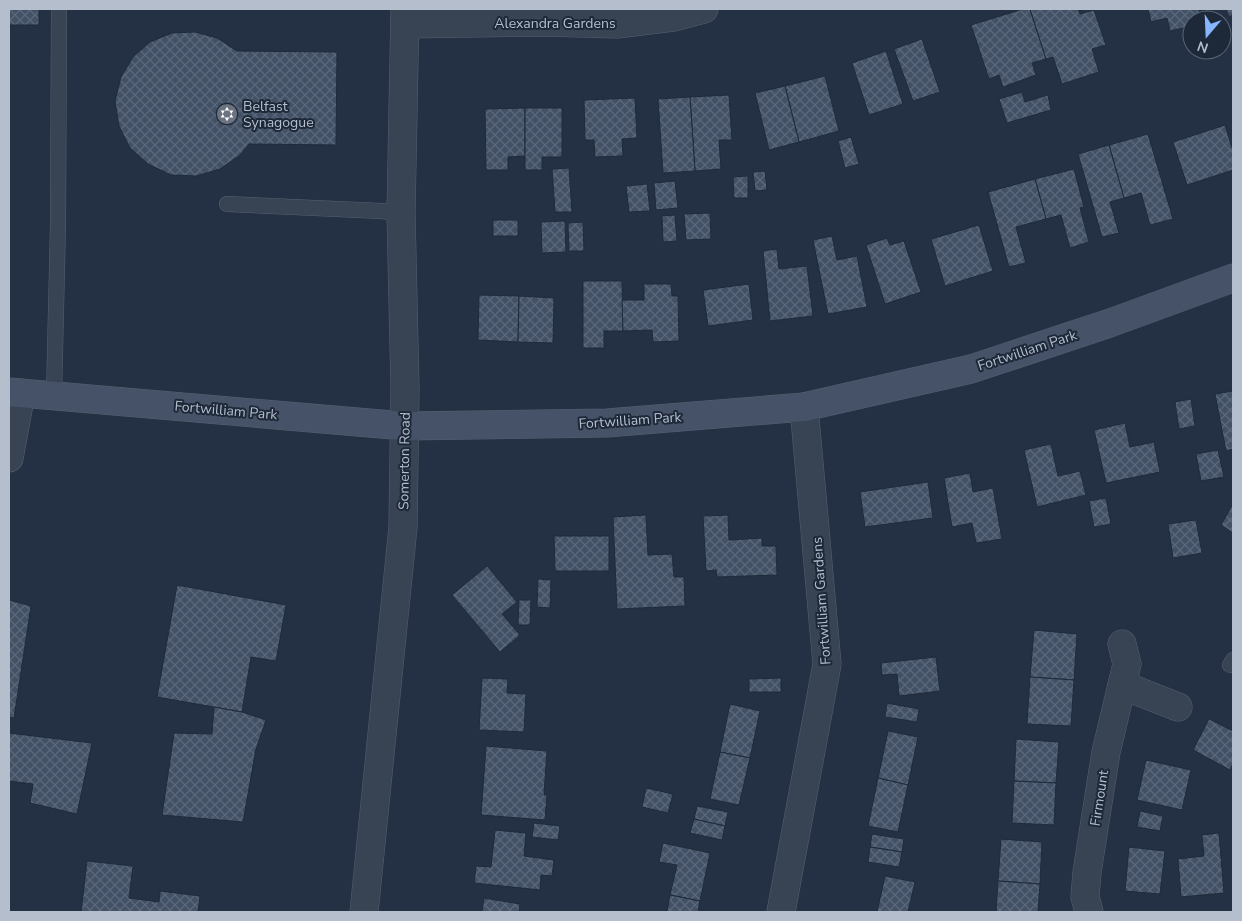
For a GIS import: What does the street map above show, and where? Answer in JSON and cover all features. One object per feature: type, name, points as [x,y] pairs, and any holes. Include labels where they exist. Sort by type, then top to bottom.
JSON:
[{"type":"street","name":"Alexandra Gardens","points":[[404,16],[617,24],[674,17],[704,9]]},
{"type":"street","name":"Somerton Road","points":[[364,912],[403,527],[405,379],[401,213],[404,16]]},
{"type":"street","name":"Fortwilliam Park","points":[[15,392],[404,426],[607,423],[804,406],[971,369],[1110,323],[1233,278]]},
{"type":"street","points":[[9,458],[15,392]]},
{"type":"street","name":"Fortwilliam Gardens","points":[[781,912],[827,664],[804,406]]},
{"type":"street","name":"Firmount","points":[[1089,912],[1085,897],[1087,872],[1106,752],[1127,664],[1122,644]]},
{"type":"street","points":[[1122,685],[1178,707]]},
{"type":"lane","points":[[54,396],[58,224],[59,9]]},
{"type":"lane","points":[[227,204],[401,213]]},
{"type":"building","points":[[9,9],[39,9],[39,25],[9,25]]},
{"type":"building","points":[[1023,9],[1030,9],[1046,59],[1032,63],[1036,75],[1003,87],[999,75],[989,79],[971,25]]},
{"type":"building","points":[[1030,9],[1078,9],[1080,14],[1094,10],[1106,45],[1092,49],[1099,72],[1062,84],[1053,57],[1046,59]]},
{"type":"building","points":[[1148,9],[1203,9],[1182,10],[1182,28],[1170,31],[1167,18],[1151,22]]},
{"type":"building","name":"Belfast Synagogue","points":[[195,32],[217,38],[237,51],[337,52],[336,145],[249,144],[240,155],[220,169],[196,176],[171,175],[148,164],[130,148],[119,126],[115,101],[121,77],[133,57],[150,42],[172,33]]},
{"type":"building","points":[[922,39],[940,92],[913,101],[894,49]]},
{"type":"building","points":[[886,51],[903,104],[869,115],[852,63]]},
{"type":"building","points":[[825,76],[839,131],[799,142],[785,86]]},
{"type":"building","points":[[785,86],[799,142],[769,150],[755,93]]},
{"type":"building","points":[[1022,92],[1025,102],[1048,95],[1051,110],[1007,123],[999,99]]},
{"type":"building","points":[[729,95],[732,140],[719,140],[721,169],[695,171],[690,97]]},
{"type":"building","points":[[690,97],[695,171],[663,173],[658,99]]},
{"type":"building","points":[[635,98],[637,138],[622,139],[623,156],[595,157],[594,140],[585,140],[584,100]]},
{"type":"building","points":[[525,108],[525,156],[508,157],[508,170],[486,170],[485,109]]},
{"type":"building","points":[[525,108],[562,108],[562,157],[542,157],[542,170],[525,170]]},
{"type":"building","points":[[1225,125],[1233,151],[1233,170],[1187,185],[1173,142]]},
{"type":"building","points":[[1148,134],[1173,219],[1150,225],[1141,193],[1124,198],[1109,145]]},
{"type":"building","points":[[851,137],[859,164],[845,168],[838,141]]},
{"type":"building","points":[[1109,145],[1124,198],[1110,202],[1119,233],[1102,237],[1078,154]]},
{"type":"building","points":[[569,168],[572,212],[555,212],[552,169]]},
{"type":"building","points":[[1074,169],[1084,207],[1080,208],[1089,242],[1070,248],[1061,215],[1046,219],[1035,179]]},
{"type":"building","points":[[765,171],[767,190],[755,191],[753,172]]},
{"type":"building","points":[[748,176],[748,198],[734,198],[733,177]]},
{"type":"building","points":[[1035,179],[1046,219],[1016,227],[1026,263],[1009,267],[988,192]]},
{"type":"building","points":[[675,181],[678,208],[656,210],[654,183]]},
{"type":"building","points":[[647,184],[650,211],[629,212],[626,186]]},
{"type":"building","points":[[710,213],[711,239],[686,240],[684,214]]},
{"type":"building","points":[[675,215],[677,241],[663,242],[662,216]]},
{"type":"building","points":[[493,220],[518,220],[518,236],[493,236]]},
{"type":"building","points":[[565,221],[566,252],[542,253],[541,222]]},
{"type":"building","points":[[583,222],[584,251],[569,251],[568,223]]},
{"type":"building","points":[[979,225],[993,271],[945,286],[931,239]]},
{"type":"building","points":[[832,236],[837,260],[857,256],[867,307],[828,314],[813,240]]},
{"type":"building","points":[[887,238],[890,245],[904,241],[921,292],[885,304],[866,245]]},
{"type":"building","points":[[777,249],[779,269],[807,266],[813,316],[770,321],[763,251]]},
{"type":"building","points":[[583,281],[622,281],[623,331],[604,331],[604,348],[583,348]]},
{"type":"building","points":[[644,284],[671,284],[672,296],[678,296],[679,341],[653,342],[652,330],[623,331],[622,300],[644,300]]},
{"type":"building","points":[[749,284],[753,320],[708,326],[703,290]]},
{"type":"building","points":[[479,295],[519,296],[518,342],[478,340]]},
{"type":"building","points":[[519,296],[554,298],[553,343],[518,342]]},
{"type":"building","points":[[1233,391],[1233,449],[1226,451],[1215,394]]},
{"type":"building","points":[[1191,399],[1195,426],[1179,429],[1175,402]]},
{"type":"building","points":[[1125,423],[1130,447],[1154,442],[1160,472],[1106,483],[1094,430]]},
{"type":"building","points":[[1051,444],[1058,476],[1080,471],[1086,495],[1037,507],[1024,450]]},
{"type":"building","points":[[1218,450],[1224,477],[1201,481],[1196,454]]},
{"type":"building","points":[[970,473],[973,492],[993,488],[1002,539],[976,543],[972,523],[952,527],[944,478]]},
{"type":"building","points":[[928,482],[933,518],[865,527],[860,492]]},
{"type":"building","points":[[1106,498],[1111,524],[1094,527],[1089,501]]},
{"type":"building","points":[[1233,504],[1233,533],[1221,525]]},
{"type":"building","points":[[646,515],[648,555],[672,554],[674,577],[684,577],[685,606],[617,609],[613,517]]},
{"type":"building","points":[[728,515],[729,540],[762,538],[762,546],[776,546],[777,575],[717,577],[716,570],[706,571],[703,516]]},
{"type":"building","points":[[1196,520],[1202,553],[1173,558],[1168,524]]},
{"type":"building","points":[[554,536],[609,536],[609,571],[555,571]]},
{"type":"building","points":[[487,566],[517,602],[502,614],[520,635],[500,652],[452,595]]},
{"type":"building","points":[[538,579],[551,580],[550,608],[537,607]]},
{"type":"building","points":[[177,585],[286,605],[276,661],[251,657],[242,712],[157,697]]},
{"type":"building","points":[[9,600],[31,606],[14,718],[9,717]]},
{"type":"building","points":[[519,600],[531,600],[530,625],[518,625]]},
{"type":"building","points":[[1034,630],[1077,634],[1074,680],[1030,677]]},
{"type":"building","points":[[936,657],[940,691],[899,696],[897,674],[882,675],[881,663]]},
{"type":"building","points":[[1030,677],[1074,680],[1071,726],[1027,724]]},
{"type":"building","points":[[482,678],[508,679],[507,693],[526,694],[524,732],[479,730]]},
{"type":"building","points":[[781,678],[781,692],[749,692],[749,679]]},
{"type":"building","points":[[887,703],[919,709],[917,722],[885,717]]},
{"type":"building","points":[[730,704],[760,711],[750,758],[720,752]]},
{"type":"building","points":[[214,707],[242,712],[266,720],[256,749],[243,822],[162,815],[174,733],[212,734]]},
{"type":"building","points":[[1209,719],[1233,731],[1233,764],[1230,770],[1193,750]]},
{"type":"building","points":[[888,731],[918,737],[908,785],[878,778]]},
{"type":"building","points":[[9,733],[92,743],[77,814],[30,803],[33,784],[9,781]]},
{"type":"building","points":[[1016,739],[1059,742],[1056,783],[1014,781]]},
{"type":"building","points":[[486,746],[547,751],[544,795],[547,795],[545,820],[481,815]]},
{"type":"building","points":[[720,752],[750,758],[739,805],[710,799]]},
{"type":"building","points":[[1146,760],[1191,770],[1182,810],[1137,800]]},
{"type":"building","points":[[878,778],[908,785],[898,832],[868,826]]},
{"type":"building","points":[[1014,781],[1056,783],[1054,825],[1012,823]]},
{"type":"building","points":[[646,788],[673,794],[668,813],[642,807]]},
{"type":"building","points":[[697,806],[728,812],[725,826],[694,819]]},
{"type":"building","points":[[1140,811],[1163,816],[1160,831],[1137,827]]},
{"type":"building","points":[[694,819],[725,826],[722,840],[690,833]]},
{"type":"building","points":[[534,823],[560,826],[558,840],[532,837]]},
{"type":"building","points":[[495,830],[526,833],[524,856],[554,860],[552,876],[541,875],[540,890],[474,883],[476,866],[491,867]]},
{"type":"building","points":[[1219,833],[1224,893],[1181,897],[1178,859],[1204,856],[1202,835]]},
{"type":"building","points":[[872,834],[904,839],[902,852],[870,847]]},
{"type":"building","points":[[1001,839],[1042,842],[1040,884],[998,881]]},
{"type":"building","points":[[663,843],[710,853],[700,901],[670,895],[677,865],[659,862]]},
{"type":"building","points":[[870,847],[902,852],[899,867],[868,862]]},
{"type":"building","points":[[1129,847],[1165,851],[1160,894],[1125,891]]},
{"type":"building","points":[[87,861],[133,866],[129,898],[159,902],[160,891],[200,896],[198,912],[81,912]]},
{"type":"building","points":[[885,876],[915,882],[908,912],[877,912]]},
{"type":"building","points":[[998,881],[1040,884],[1038,912],[996,912]]},
{"type":"building","points":[[670,895],[700,901],[698,912],[667,912]]},
{"type":"building","points":[[484,898],[520,904],[519,912],[482,912]]},
{"type":"place","name":"Belfast Synagogue","points":[[227,114]]}]
